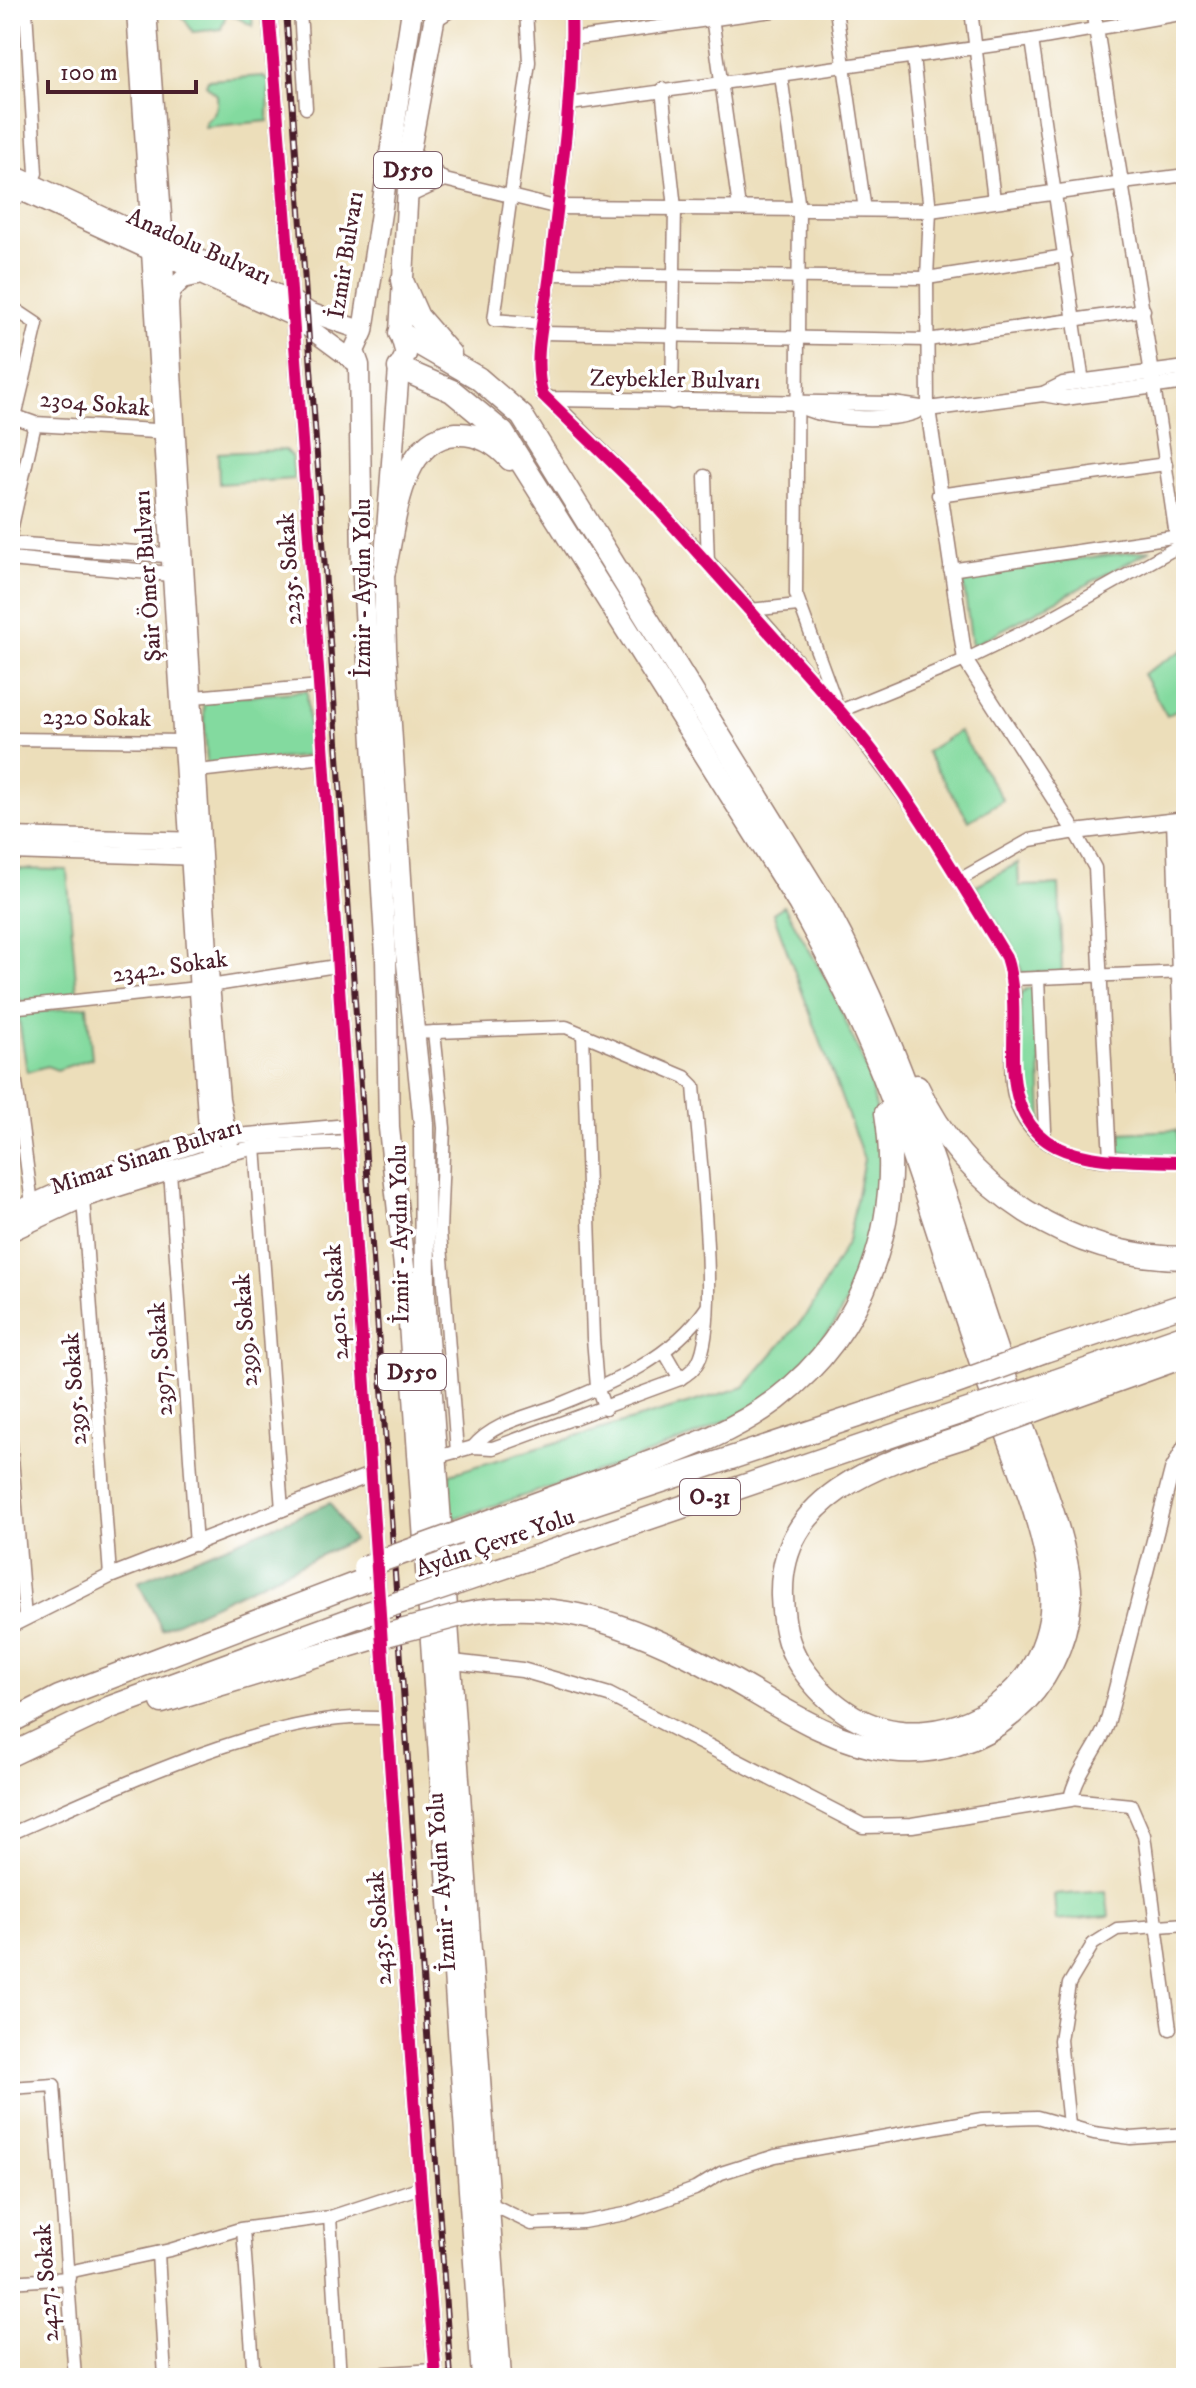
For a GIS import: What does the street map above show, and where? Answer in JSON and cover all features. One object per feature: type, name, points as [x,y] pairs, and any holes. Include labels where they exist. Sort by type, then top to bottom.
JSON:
[{"type":"highway","name":"İzmir Bulvarı","points":[[359,365],[355,343],[363,331],[412,10]]},
{"type":"highway","name":"İzmir Bulvarı","points":[[400,333],[410,150],[434,16]]},
{"type":"highway","points":[[402,281],[433,337],[522,416],[827,910],[928,1110],[962,1158],[1037,1221],[1090,1245],[1141,1255],[1186,1258]]},
{"type":"highway","points":[[363,331],[385,324],[478,378]]},
{"type":"highway","name":"İzmir - Aydın Yolu","points":[[400,333],[406,354],[399,368],[384,571],[386,649],[413,1033],[423,1111],[425,1295],[447,1454],[453,1662],[501,2378]]},
{"type":"highway","points":[[359,365],[368,373],[383,375],[399,368],[452,391],[479,409],[503,433],[799,903],[843,982],[892,1098],[1029,1499],[1051,1586],[1050,1620],[1038,1657],[1021,1684],[1003,1703],[962,1724],[938,1731],[887,1731],[865,1723],[831,1702],[816,1688],[794,1656],[783,1621],[782,1581],[791,1544],[812,1511],[844,1482],[967,1436],[1059,1390],[1186,1356]]},
{"type":"highway","name":"İzmir - Aydın Yolu","points":[[359,365],[362,562],[386,956],[391,1151],[407,1295],[482,2378]]},
{"type":"highway","points":[[384,571],[408,472],[417,455],[432,441],[463,434],[484,439],[498,446],[539,489]]},
{"type":"highway","points":[[32,1744],[247,1674],[492,1608],[539,1608],[623,1625],[665,1643],[804,1722],[854,1743],[893,1751],[935,1750],[986,1732],[1025,1705],[1048,1675],[1064,1640],[1070,1596],[1063,1554],[892,1050],[859,969]]},
{"type":"highway","points":[[458,1541],[703,1442],[777,1400],[832,1344],[867,1287],[881,1245],[890,1197],[892,1152],[868,1038]]},
{"type":"highway","points":[[389,1113],[423,1111]]},
{"type":"highway","points":[[391,1151],[424,1150]]},
{"type":"highway","name":"Aydın Çevre Yolu","points":[[10,1722],[59,1697],[364,1574],[458,1541],[948,1386],[1186,1304]]},
{"type":"highway","name":"O-31","points":[[1059,1390],[1186,1335]]},
{"type":"highway","name":"Aydın Çevre Yolu","points":[[10,1755],[111,1707],[368,1613],[959,1413],[1059,1390]]},
{"type":"main road","name":"Şair Ömer Bulvarı","points":[[135,10],[148,198],[158,248]]},
{"type":"main road","name":"Şair Ömer Bulvarı","points":[[148,10],[158,248],[178,565],[183,741],[196,849],[203,986],[219,1144]]},
{"type":"main road","name":"Anadolu Bulvarı","points":[[16,187],[293,309],[359,365]]},
{"type":"main road","name":"Anadolu Bulvarı","points":[[16,187],[117,222],[158,248]]},
{"type":"main road","points":[[117,222],[139,214],[148,198]]},
{"type":"main road","points":[[169,303],[172,290],[183,279],[201,275]]},
{"type":"main road","name":"Anadolu Bulvarı","points":[[201,275],[363,331]]},
{"type":"main road","name":"Şair Ömer Bulvarı","points":[[169,303],[169,432]]},
{"type":"main road","name":"Şair Ömer Bulvarı","points":[[178,565],[194,697],[198,771],[196,849]]},
{"type":"main road","points":[[10,836],[196,849]]},
{"type":"main road","points":[[10,851],[196,849]]},
{"type":"main road","name":"Mimar Sinan Bulvarı","points":[[81,1190],[170,1171],[219,1144]]},
{"type":"main road","name":"Mimar Sinan Bulvarı","points":[[10,1232],[35,1211],[81,1190],[219,1144]]},
{"type":"main road","name":"Mimar Sinan Bulvarı","points":[[10,1214],[35,1211]]},
{"type":"street","points":[[16,187],[36,173],[26,10]]},
{"type":"street","name":"2235. Sokak","points":[[269,10],[320,686],[348,1126]]},
{"type":"street","points":[[300,10],[306,108]]},
{"type":"street","points":[[434,16],[452,10]]},
{"type":"street","points":[[526,10],[529,62],[494,320],[543,329],[674,338],[927,340],[1144,310]]},
{"type":"street","points":[[571,10],[570,104],[555,207],[538,382],[543,395],[551,399],[708,563],[860,734],[959,880],[1006,957],[1013,979],[1012,1080],[1021,1113],[1039,1135],[1063,1152],[1110,1159],[1185,1162],[1180,819],[1030,840],[959,880]]},
{"type":"street","points":[[572,39],[712,15],[780,10]]},
{"type":"street","points":[[836,10],[865,210]]},
{"type":"street","points":[[971,10],[994,200]]},
{"type":"street","points":[[1093,10],[1144,310],[1166,464],[1183,538]]},
{"type":"street","points":[[570,104],[1032,40],[1186,13]]},
{"type":"street","points":[[712,15],[739,208]]},
{"type":"street","points":[[1032,40],[1083,382]]},
{"type":"street","points":[[913,57],[930,210],[923,410],[965,660],[1095,868],[1110,1159]]},
{"type":"street","points":[[781,75],[799,209],[798,605],[840,711]]},
{"type":"street","points":[[662,89],[675,208],[672,403]]},
{"type":"street","points":[[410,150],[445,180],[555,207],[930,210],[1186,175]]},
{"type":"street","points":[[406,198],[445,180]]},
{"type":"street","name":"Anadolu Bulvarı","points":[[158,248],[201,275]]},
{"type":"street","name":"Şair Ömer Bulvarı","points":[[158,248],[169,303]]},
{"type":"street","points":[[550,274],[927,278],[1065,256]]},
{"type":"street","points":[[10,306],[37,324],[13,416]]},
{"type":"street","name":"Zeybekler Bulvarı","points":[[551,399],[798,404],[814,401],[893,404],[923,410],[1043,394],[1065,398],[1153,379],[1186,368]]},
{"type":"street","name":"Zeybekler Bulvarı","points":[[1043,394],[1063,384],[1083,382],[1153,379],[1186,382]]},
{"type":"street","name":"2304 Sokak","points":[[13,416],[35,424],[169,432]]},
{"type":"street","points":[[10,535],[35,424]]},
{"type":"street","points":[[10,464],[25,468]]},
{"type":"street","points":[[938,495],[1166,464]]},
{"type":"street","points":[[705,476],[708,563]]},
{"type":"street","points":[[950,570],[1183,538]]},
{"type":"street","points":[[840,711],[965,660],[1042,623],[1183,538]]},
{"type":"street","points":[[10,544],[178,565]]},
{"type":"street","points":[[10,559],[178,565]]},
{"type":"street","points":[[750,610],[798,605]]},
{"type":"street","points":[[194,697],[320,686]]},
{"type":"street","name":"2320 Sokak","points":[[10,739],[183,741]]},
{"type":"street","points":[[198,771],[324,757]]},
{"type":"street","name":"2342. Sokak","points":[[10,1008],[203,986],[336,966]]},
{"type":"street","points":[[1013,979],[1183,972]]},
{"type":"street","points":[[1038,978],[1045,1130],[1039,1135]]},
{"type":"street","points":[[413,1033],[434,1032],[566,1027],[670,1069],[694,1086],[708,1283],[707,1307],[699,1361],[680,1379],[493,1448],[473,1447],[447,1454],[440,1232],[444,1128],[434,1032]]},
{"type":"street","points":[[583,1034],[597,1387],[605,1409]]},
{"type":"street","points":[[10,1037],[15,1107],[35,1211]]},
{"type":"street","name":"2401. Sokak","points":[[348,1126],[370,1475]]},
{"type":"street","name":"Mimar Sinan Bulvarı","points":[[219,1144],[348,1126]]},
{"type":"street","name":"Mimar Sinan Bulvarı","points":[[219,1144],[255,1147],[349,1142]]},
{"type":"street","name":"2399. Sokak","points":[[255,1147],[282,1510]]},
{"type":"street","name":"2397. Sokak","points":[[170,1171],[196,1545]]},
{"type":"street","name":"2395. Sokak","points":[[81,1190],[110,1576]]},
{"type":"street","points":[[473,1447],[487,1430],[597,1387],[665,1353],[707,1307]]},
{"type":"street","points":[[665,1353],[680,1379]]},
{"type":"street","points":[[10,1433],[25,1618]]},
{"type":"street","points":[[1071,1799],[1073,1788],[1098,1749],[1107,1724],[1172,1470],[1186,1444]]},
{"type":"street","points":[[10,1626],[110,1576],[370,1475]]},
{"type":"street","name":"2435. Sokak","points":[[370,1475],[435,2374]]},
{"type":"street","points":[[453,1662],[522,1670],[609,1695],[863,1826],[912,1825],[1071,1799],[1131,1805],[1144,1835],[1170,2029]]},
{"type":"street","points":[[10,1834],[144,1776],[282,1729],[360,1716],[388,1719]]},
{"type":"street","points":[[1069,2125],[1060,2040],[1069,1984],[1093,1944],[1117,1929],[1186,1924]]},
{"type":"street","name":"2427. Sokak","points":[[10,2088],[54,2085],[75,2378]]},
{"type":"street","points":[[489,2203],[532,2224],[583,2222],[625,2214],[695,2189],[721,2173],[791,2151],[837,2147],[982,2119],[1037,2117],[1094,2133],[1131,2138],[1186,2134]]},
{"type":"street","points":[[10,2282],[68,2275],[243,2229],[330,2217],[421,2187]]},
{"type":"street","points":[[330,2217],[340,2377]]},
{"type":"street","points":[[243,2229],[254,2378]]},
{"type":"street","points":[[158,2253],[165,2378]]},
{"type":"street","points":[[324,2378],[435,2374]]},
{"type":"green space","points":[[178,10],[251,10],[253,26],[227,12],[221,29],[193,32]]},
{"type":"green space","points":[[263,76],[269,82],[268,121],[205,127],[217,104],[217,95],[206,85],[208,80]]},
{"type":"green space","points":[[285,450],[292,457],[294,479],[219,484],[218,453]]},
{"type":"green space","points":[[1151,550],[972,646],[962,573]]},
{"type":"green space","points":[[1183,650],[1186,705],[1167,716],[1143,674]]},
{"type":"green space","points":[[307,691],[311,756],[207,765],[203,699]]},
{"type":"green space","points":[[959,731],[1003,800],[969,821],[926,752]]},
{"type":"green space","points":[[1018,863],[1019,886],[1059,885],[1062,972],[1022,973],[1014,949],[975,886]]},
{"type":"green space","points":[[10,869],[67,870],[77,994],[22,1001],[15,995]]},
{"type":"green space","points":[[784,906],[830,986],[867,1070],[881,1129],[883,1166],[868,1263],[833,1326],[784,1384],[748,1410],[699,1434],[615,1466],[449,1520],[450,1474],[744,1387],[809,1312],[848,1241],[864,1159],[773,913]]},
{"type":"green space","points":[[1038,988],[1042,1125],[1027,1101],[1020,1046],[1020,995],[1026,989]]},
{"type":"green space","points":[[87,1006],[92,1058],[57,1070],[47,1066],[27,1072],[18,1014]]},
{"type":"green space","points":[[1177,1130],[1179,1149],[1172,1158],[1118,1152],[1120,1133]]},
{"type":"green space","points":[[330,1503],[353,1540],[162,1629],[138,1582]]},
{"type":"green space","points":[[1106,1891],[1109,1916],[1056,1921],[1054,1895]]},
{"type":"railway","points":[[286,10],[451,2378]]},
{"type":"cycle path","points":[[269,10],[436,2378]]},
{"type":"cycle path","points":[[571,10],[565,142],[540,335],[538,366],[543,395],[646,495],[840,711],[907,799],[1006,957],[1013,993],[1013,1055],[1017,1093],[1027,1120],[1044,1139],[1066,1151],[1122,1160],[1186,1162]]}]
